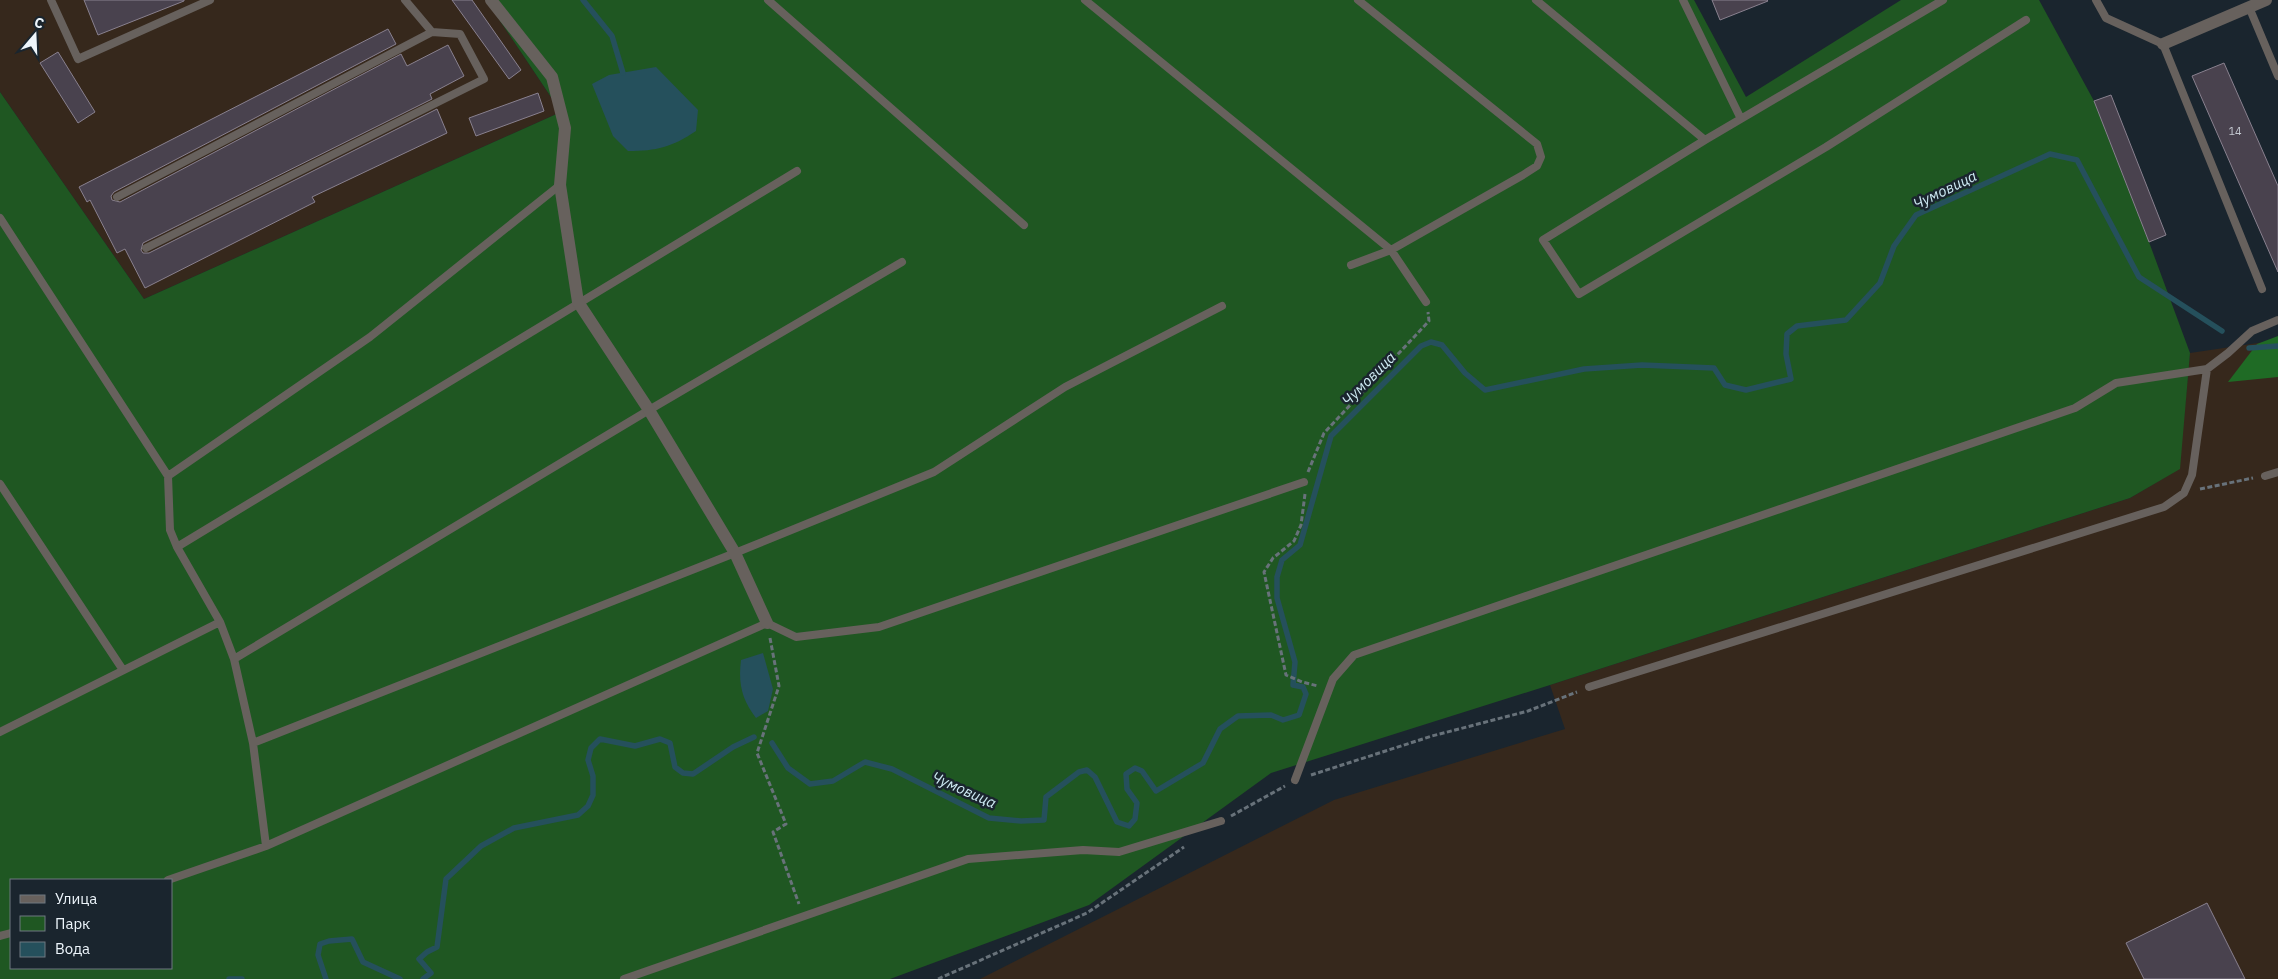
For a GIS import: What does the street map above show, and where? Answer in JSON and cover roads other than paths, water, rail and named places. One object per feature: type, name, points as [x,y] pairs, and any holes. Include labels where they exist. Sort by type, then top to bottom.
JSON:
[{"type":"street","points":[[491,0],[552,77],[565,128],[560,185],[578,302],[649,410],[735,553],[767,623]]},
{"type":"street","points":[[2163,44],[2266,0]]},
{"type":"lane","points":[[52,0],[78,59],[210,0]]},
{"type":"lane","points":[[405,0],[432,32]]},
{"type":"lane","points":[[768,0],[1024,225]]},
{"type":"lane","points":[[1085,0],[1391,250],[1426,302]]},
{"type":"lane","points":[[1351,265],[1391,250],[1523,175],[1537,166],[1541,157],[1537,144],[1358,0]]},
{"type":"lane","points":[[1536,0],[1705,140]]},
{"type":"lane","points":[[1683,0],[1741,119]]},
{"type":"lane","points":[[1943,0],[1705,140],[1543,240],[1579,294],[1826,146],[2026,20]]},
{"type":"lane","points":[[2096,0],[2106,18],[2163,44],[2262,289]]},
{"type":"lane","points":[[2249,7],[2278,76]]},
{"type":"lane","points":[[117,197],[432,32],[460,34],[484,79],[146,248]]},
{"type":"lane","points":[[177,547],[578,302],[797,171]]},
{"type":"lane","points":[[168,476],[370,337],[560,185]]},
{"type":"lane","points":[[0,218],[168,476],[170,530],[177,547],[220,622],[234,659],[253,743],[266,846]]},
{"type":"lane","points":[[234,659],[649,410],[902,262]]},
{"type":"lane","points":[[253,743],[735,553],[934,472],[1065,387],[1222,306]]},
{"type":"lane","points":[[1295,780],[1332,679],[1354,655],[2075,408],[2116,383],[2207,369],[2252,331],[2278,320]]},
{"type":"lane","points":[[1589,687],[2164,506],[2184,493],[2192,475],[2207,369]]},
{"type":"lane","points":[[2266,476],[2278,472]]},
{"type":"lane","points":[[171,879],[266,846],[767,623],[796,637],[879,627],[1304,482]]},
{"type":"lane","points":[[0,484],[123,670]]},
{"type":"lane","points":[[0,732],[220,622]]},
{"type":"lane","points":[[624,979],[968,859],[1083,850],[1119,852],[1221,822]]},
{"type":"water","points":[[656,67],[698,110],[696,131],[664,147],[628,151],[613,136],[592,84],[609,75]]},
{"type":"water","points":[[763,653],[773,689],[768,711],[756,718],[747,705],[742,691],[740,677],[741,660]]},
{"type":"waterway","points":[[583,0],[612,36],[623,73]]},
{"type":"waterway","name":"Чумовица","points":[[772,743],[788,768],[810,784],[833,781],[865,762],[892,769],[989,818],[1021,821],[1044,820],[1046,797],[1079,772],[1087,770],[1095,777],[1117,822],[1129,826],[1135,819],[1137,803],[1127,789],[1126,774],[1135,768],[1142,771],[1156,791],[1203,763],[1220,729],[1238,716],[1271,715],[1283,720],[1299,715],[1306,694],[1303,687],[1293,685],[1295,662],[1277,598],[1277,577],[1282,560],[1300,545],[1331,436],[1421,346],[1431,342],[1442,345],[1465,373],[1485,390],[1584,369],[1642,365],[1714,368],[1725,385],[1746,390],[1791,379],[1786,354],[1787,334],[1797,326],[1846,320],[1880,283],[1894,246],[1916,215],[2050,154],[2077,160],[2139,277],[2222,331]]},
{"type":"waterway","name":"Чумовица","points":[[2249,348],[2278,346]]},
{"type":"waterway","name":"Чумовица","points":[[423,979],[431,973],[419,959],[437,947],[446,879],[481,846],[514,828],[578,815],[588,806],[593,795],[593,776],[588,760],[591,748],[600,739],[635,746],[660,739],[670,743],[675,767],[683,773],[693,774],[733,747],[754,737]]},
{"type":"waterway","name":"Чумовица","points":[[326,979],[318,955],[320,944],[329,941],[352,939],[363,962],[400,979]]},
{"type":"waterway","name":"Чумовица","points":[[229,979],[242,979]]}]
